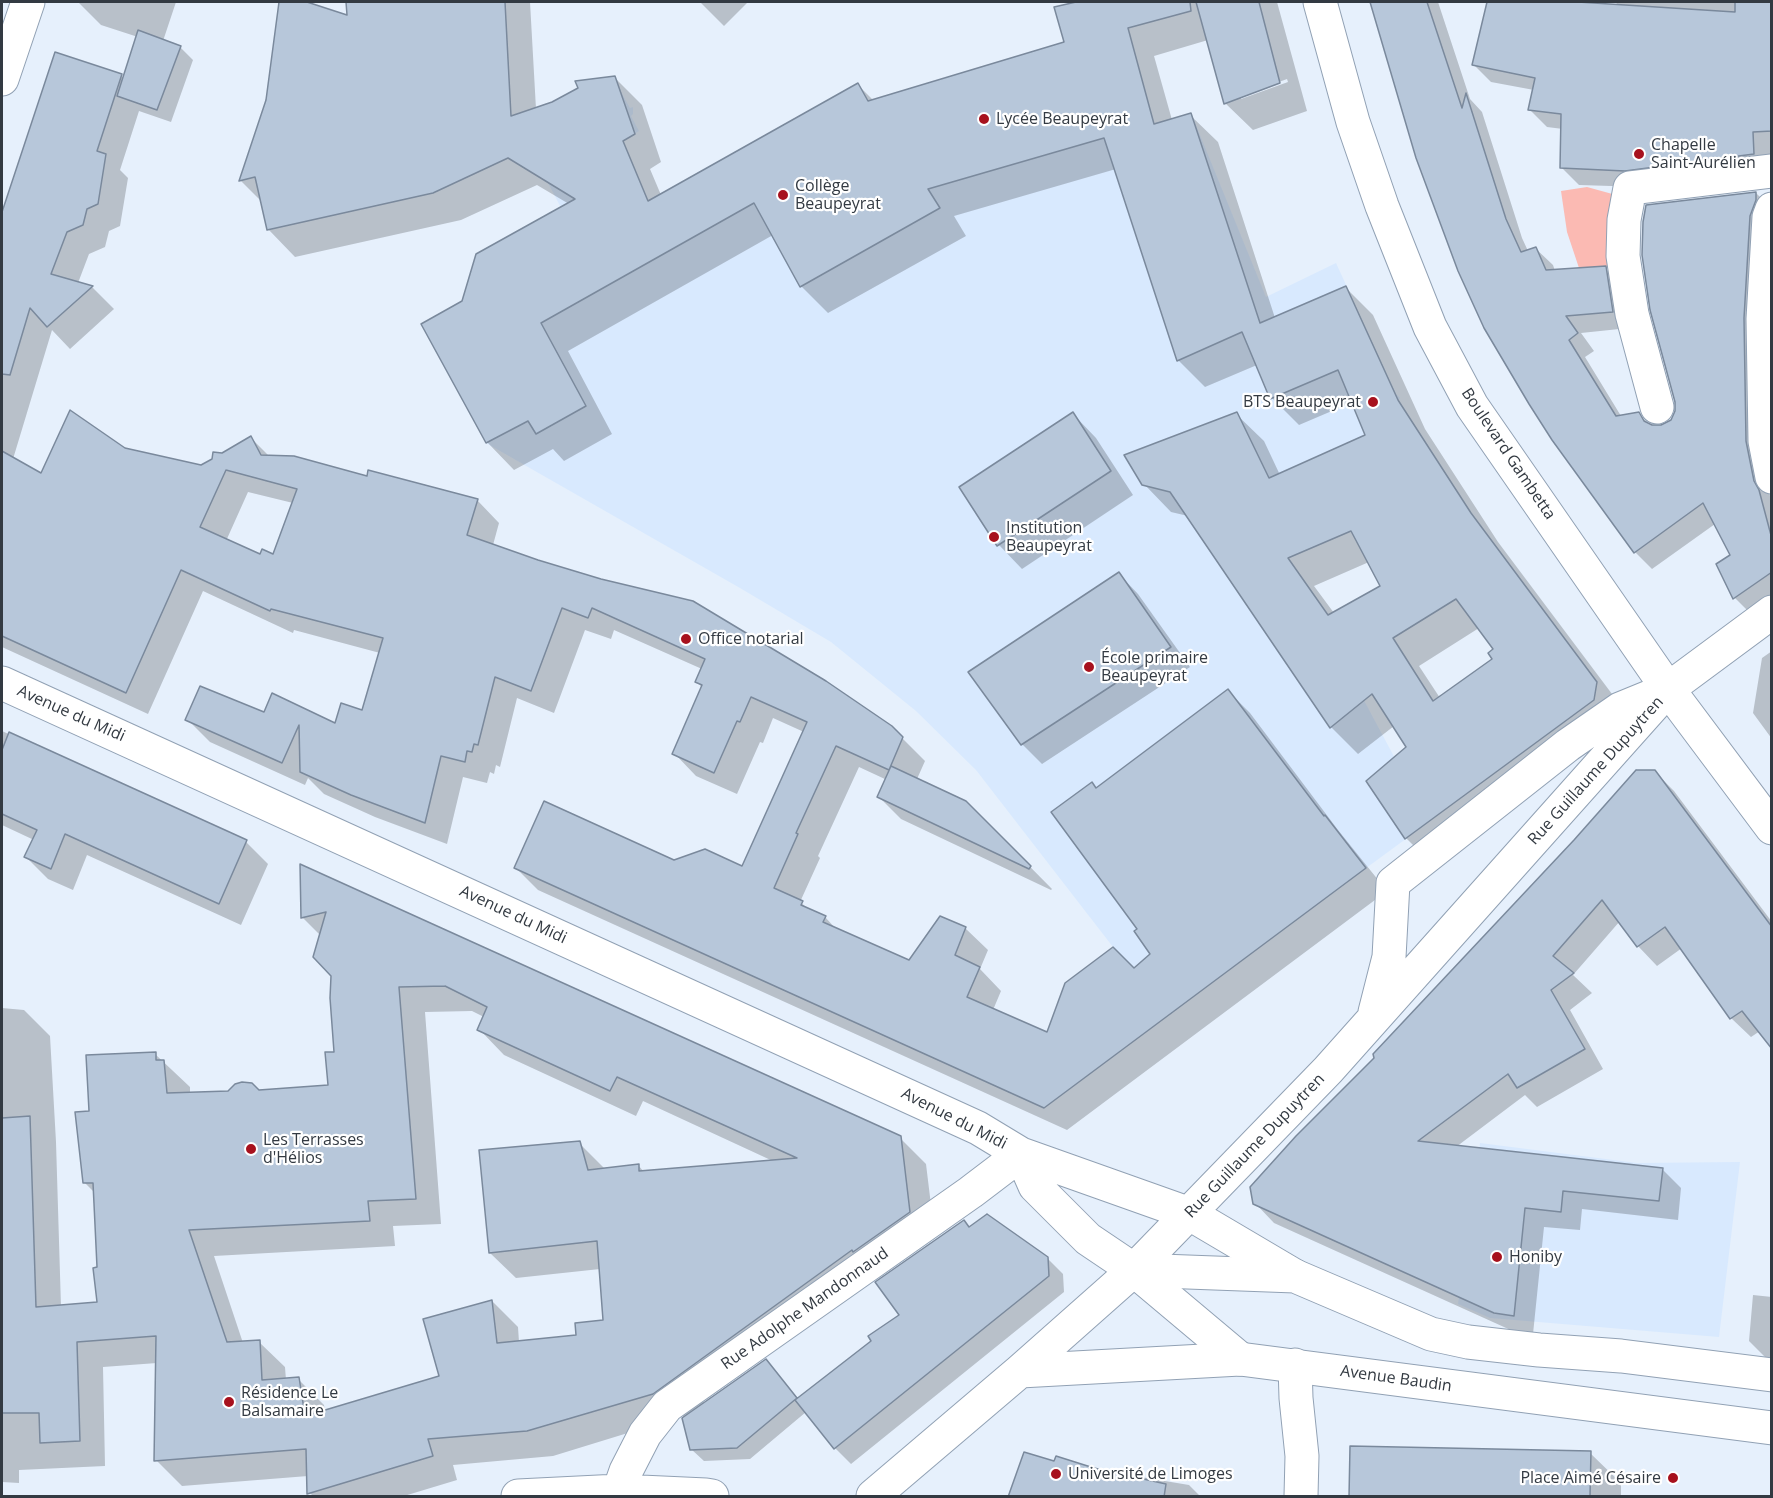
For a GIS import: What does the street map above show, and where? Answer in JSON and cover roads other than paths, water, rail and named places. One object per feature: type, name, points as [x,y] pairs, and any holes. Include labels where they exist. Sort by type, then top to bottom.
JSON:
[{"type":"street","points":[[2,79],[28,2]]},
{"type":"street","name":"Boulevard Gambetta","points":[[1320,2],[1353,122],[1382,206],[1430,327],[1472,406],[1668,690],[1772,828]]},
{"type":"street","points":[[1657,406],[1632,314],[1623,256],[1624,220],[1630,188],[1772,171]]},
{"type":"street","points":[[1772,209],[1769,217],[1763,319],[1765,441],[1772,477]]},
{"type":"street","points":[[1668,690],[1772,612]]},
{"type":"street","name":"Avenue du Midi","points":[[2,683],[978,1128],[1021,1154],[1190,1214]]},
{"type":"street","name":"Rue Guillaume Dupuytren","points":[[1373,1018],[1389,957],[1393,883],[1568,745],[1620,710],[1668,690]]},
{"type":"street","name":"Rue Guillaume Dupuytren","points":[[1134,1270],[1328,1070],[1668,690]]},
{"type":"street","name":"Avenue du Midi","points":[[1021,1154],[1035,1186],[1088,1239],[1134,1270],[1240,1359]]},
{"type":"street","name":"Rue Adolphe Mandonnaud","points":[[620,1491],[626,1471],[645,1434],[667,1406],[1021,1154]]},
{"type":"street","points":[[1190,1214],[1295,1276],[1431,1334],[1468,1342],[1621,1356],[1772,1375]]},
{"type":"street","points":[[884,1491],[1134,1270],[1295,1276]]},
{"type":"street","name":"Avenue Baudin","points":[[1020,1371],[1240,1359],[1772,1428]]},
{"type":"street","points":[[1295,1365],[1302,1456],[1301,1497]]},
{"type":"street","points":[[518,1497],[620,1491],[706,1494],[712,1497]]},
{"type":"place","name":"Lycée Beaupeyrat","points":[[984,119]]},
{"type":"place","name":"Chapelle Saint-Aurélien","points":[[1639,154]]},
{"type":"place","name":"Collège Beaupeyrat","points":[[783,195]]},
{"type":"place","name":"BTS Beaupeyrat","points":[[1373,402]]},
{"type":"place","name":"Institution Beaupeyrat","points":[[994,537]]},
{"type":"place","name":"Office notarial","points":[[686,639]]},
{"type":"place","name":"École primaire Beaupeyrat","points":[[1089,667]]},
{"type":"place","name":"Les Terrasses d'Hélios","points":[[251,1149]]},
{"type":"place","name":"Honiby","points":[[1497,1257]]},
{"type":"place","name":"Résidence Le Balsamaire","points":[[229,1402]]},
{"type":"place","name":"Université de Limoges","points":[[1056,1474]]},
{"type":"place","name":"Place Aimé Césaire","points":[[1673,1478]]}]
